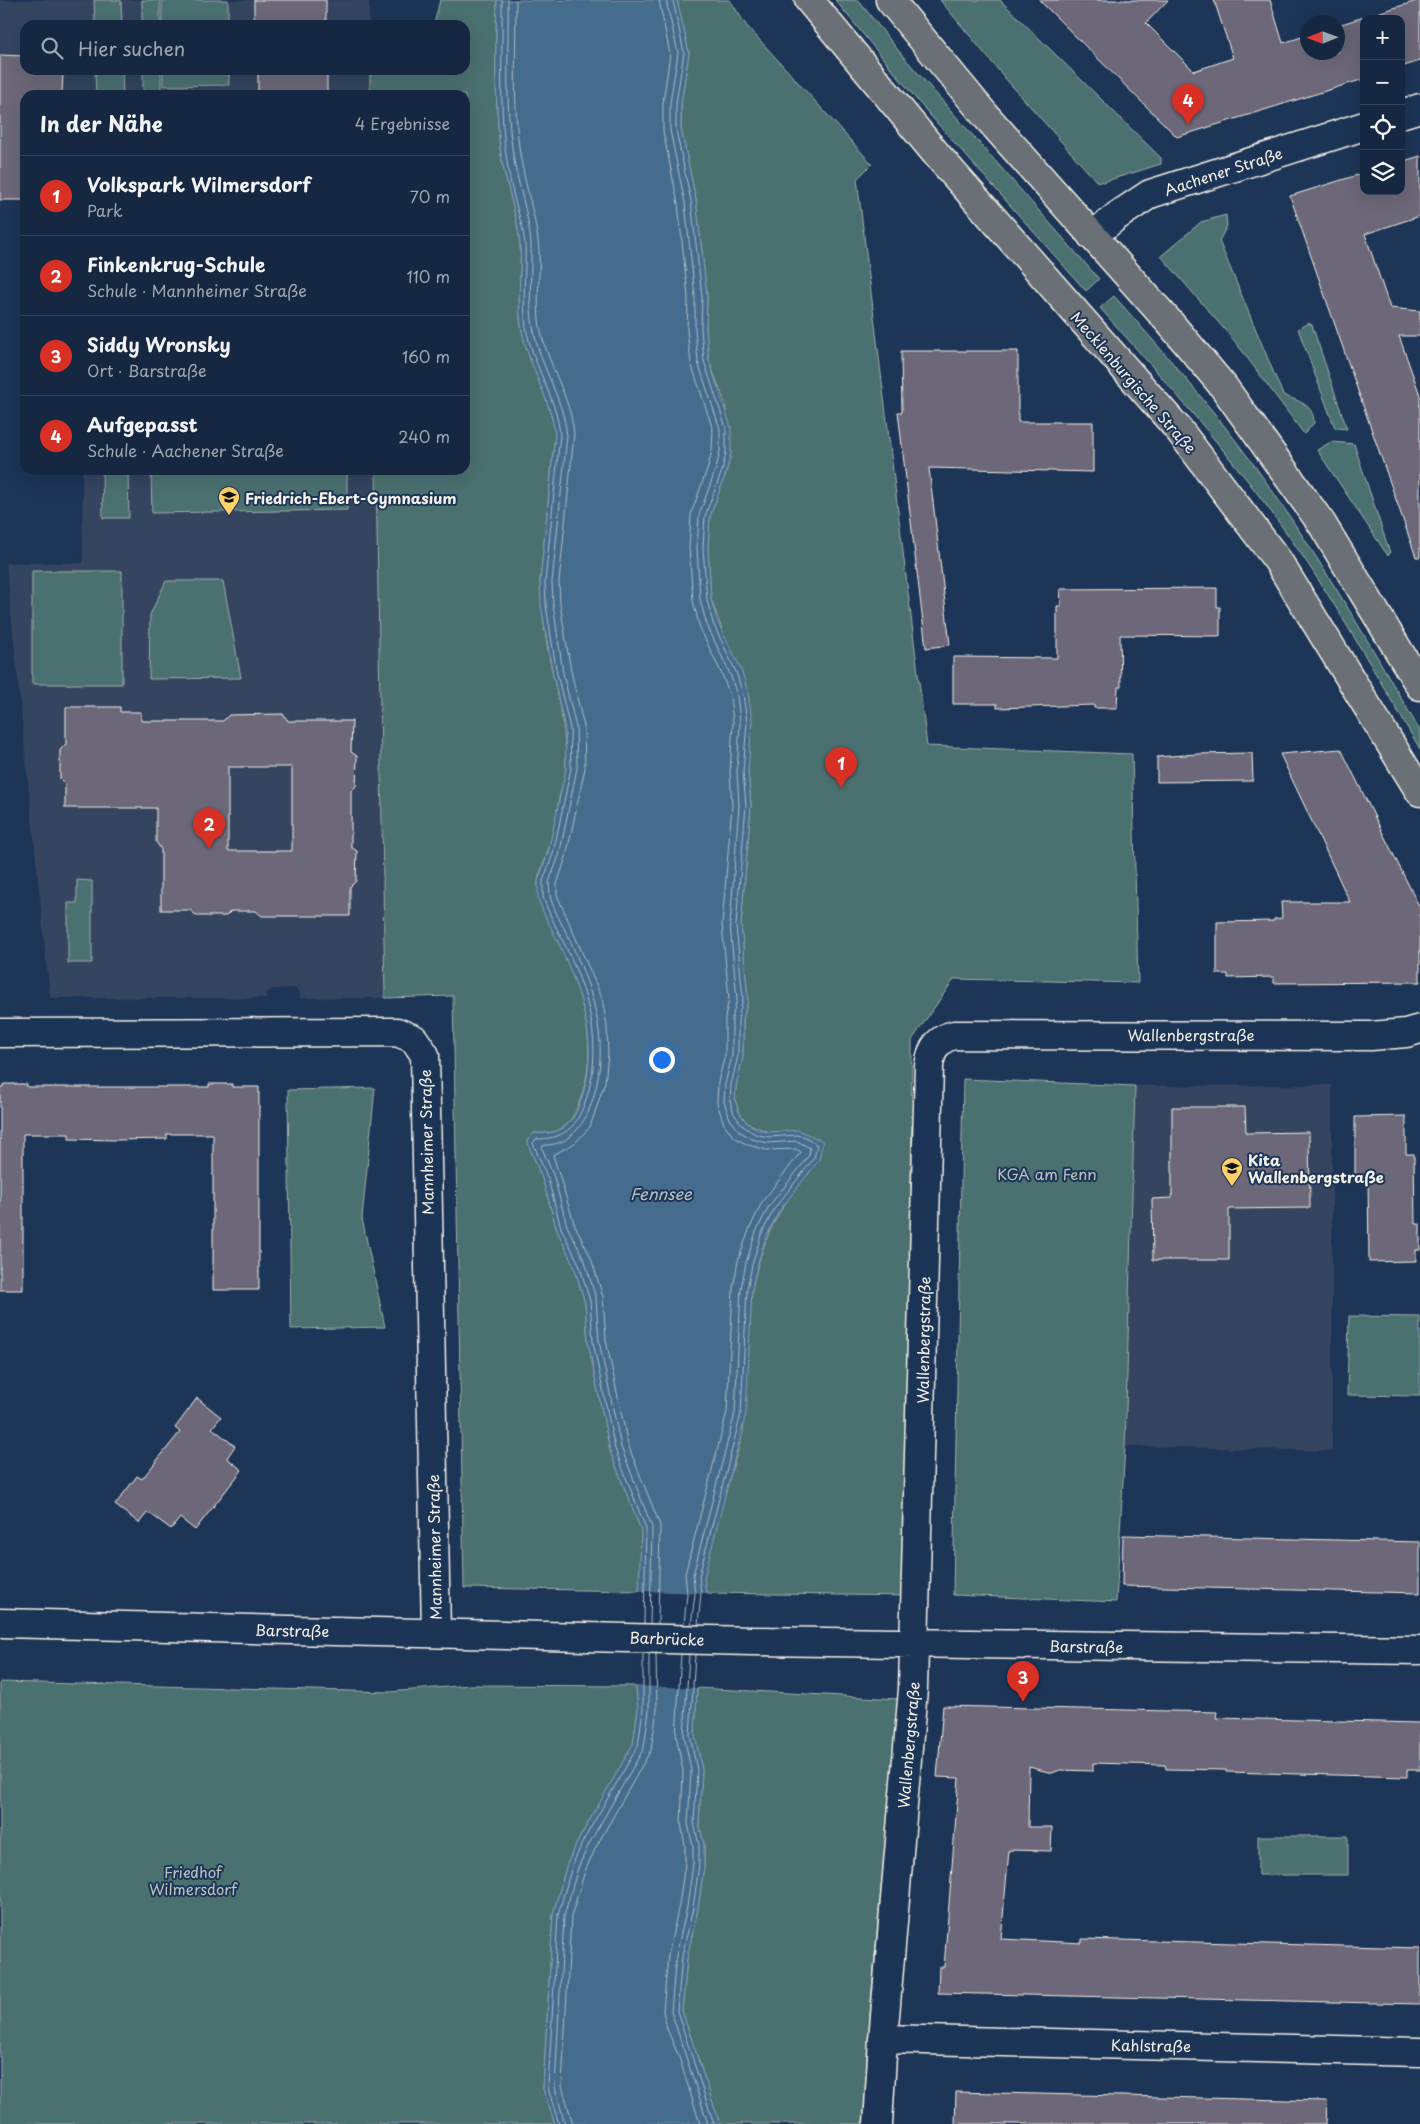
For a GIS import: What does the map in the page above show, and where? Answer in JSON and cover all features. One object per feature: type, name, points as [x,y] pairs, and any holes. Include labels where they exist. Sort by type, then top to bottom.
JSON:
[{"type":"main road","name":"Mecklenburgische Straße","points":[[809,0],[938,156],[1179,430],[1278,561],[1420,792]]},
{"type":"main road","points":[[890,0],[985,115],[1217,379],[1280,463],[1322,524],[1420,686]]},
{"type":"street","points":[[1405,113],[1420,108]]},
{"type":"street","name":"Aachener Straße","points":[[1092,236],[1117,216],[1150,194],[1360,127]]},
{"type":"street","name":"Wallenbergstraße","points":[[878,2124],[883,2039],[915,1643],[929,1066],[934,1046],[942,1038],[954,1035],[1371,1036],[1406,1033],[1420,1029]]},
{"type":"street","name":"Mannheimer Straße","points":[[0,1033],[397,1032],[414,1039],[425,1055],[436,1633]]},
{"type":"street","name":"Barstraße","points":[[0,1623],[584,1636]]},
{"type":"street","name":"Barbrücke","points":[[584,1636],[751,1641]]},
{"type":"street","name":"Barstraße","points":[[751,1641],[1420,1650]]},
{"type":"street","name":"Kahlstraße","points":[[883,2039],[1420,2052]]},
{"type":"shaded area","points":[[0,0],[369,0],[369,20],[20,20],[20,75],[370,75],[370,90],[20,90],[20,101],[0,126]]},
{"type":"shaded area","points":[[82,475],[376,475],[385,998],[300,998],[300,993],[295,988],[273,989],[267,993],[267,998],[50,998],[6,563],[83,563]]},
{"type":"shaded area","name":"Kita Wallenbergstraße","points":[[1332,1085],[1332,1451],[1125,1446],[1135,1086]]},
{"type":"green space","points":[[94,0],[121,0],[122,20],[95,20]]},
{"type":"green space","points":[[142,0],[160,0],[160,20],[142,20]]},
{"type":"green space","points":[[162,0],[228,0],[228,20],[162,20]]},
{"type":"green space","points":[[440,0],[497,0],[496,74],[498,130],[502,160],[520,244],[520,320],[525,344],[550,410],[555,435],[540,581],[546,641],[564,730],[566,765],[553,833],[538,883],[542,907],[559,943],[581,1002],[586,1022],[588,1062],[579,1103],[572,1118],[557,1131],[534,1133],[527,1141],[543,1181],[557,1230],[574,1266],[585,1303],[588,1342],[610,1451],[641,1530],[640,1591],[464,1588],[453,996],[385,998],[376,475],[470,475],[470,90],[370,90],[370,75],[470,75],[470,20],[435,20]]},
{"type":"green space","points":[[677,0],[730,0],[746,25],[872,164],[857,179],[927,746],[1132,754],[1138,983],[954,979],[912,1040],[909,1596],[706,1593],[704,1578],[711,1541],[743,1433],[752,1289],[756,1272],[772,1226],[788,1199],[810,1172],[768,1132],[747,1123],[739,1112],[735,1100],[736,1086],[743,1057],[743,1019],[748,1000],[741,925],[751,805],[748,772],[727,644],[711,599],[708,548],[710,516],[726,473],[731,453],[725,403],[709,361],[706,329],[707,296],[696,200],[681,129],[681,103],[689,53]]},
{"type":"green space","points":[[835,0],[858,0],[902,55],[1099,279],[1086,291],[922,106]]},
{"type":"green space","points":[[940,0],[1000,0],[1161,158],[1161,164],[1103,182],[1096,181],[1005,78]]},
{"type":"green space","points":[[95,75],[122,75],[123,90],[96,90]]},
{"type":"green space","points":[[143,75],[161,75],[161,90],[143,90]]},
{"type":"green space","points":[[163,75],[229,75],[229,85],[163,86]]},
{"type":"green space","points":[[1226,215],[1227,226],[1219,241],[1283,395],[1299,401],[1311,411],[1314,423],[1304,434],[1237,344],[1161,256],[1201,222]]},
{"type":"green space","points":[[1114,296],[1215,414],[1291,518],[1348,609],[1420,731],[1420,749],[1326,592],[1271,511],[1200,422],[1100,308]]},
{"type":"green space","points":[[1308,323],[1312,325],[1347,429],[1335,428],[1298,329]]},
{"type":"green space","points":[[1331,442],[1354,444],[1390,553],[1388,556],[1317,450]]},
{"type":"green space","points":[[102,475],[128,475],[129,518],[103,518]]},
{"type":"green space","points":[[151,475],[347,475],[347,510],[152,513]]},
{"type":"green space","points":[[32,571],[122,571],[122,684],[32,684]]},
{"type":"green space","points":[[166,581],[223,581],[241,678],[149,679],[150,615]]},
{"type":"green space","points":[[77,880],[92,881],[92,963],[68,963],[68,903],[77,903]]},
{"type":"green space","name":"KGA am Fenn","points":[[963,1079],[1135,1086],[1125,1446],[1116,1602],[953,1595]]},
{"type":"green space","points":[[375,1088],[362,1218],[385,1327],[291,1329],[288,1090]]},
{"type":"green space","points":[[1349,1316],[1420,1317],[1420,1396],[1347,1395]]},
{"type":"green space","name":"Friedhof Wilmersdorf","points":[[0,1682],[390,1692],[469,1685],[636,1686],[638,1709],[633,1745],[579,1839],[567,1864],[553,1914],[543,2089],[555,2124],[0,2124]]},
{"type":"green space","points":[[697,1688],[898,1699],[871,2001],[863,2124],[720,2124],[682,2011],[687,1958],[698,1908],[704,1866],[704,1844],[699,1824],[702,1770],[695,1735]]},
{"type":"green space","points":[[1258,1836],[1348,1836],[1348,1875],[1258,1875]]},
{"type":"water","name":"Fennsee","points":[[497,0],[677,0],[689,53],[681,103],[681,129],[696,200],[707,296],[706,329],[709,361],[731,427],[731,453],[726,473],[710,516],[708,548],[711,599],[717,621],[741,669],[748,692],[752,721],[748,772],[751,805],[741,925],[748,1000],[743,1019],[743,1057],[736,1086],[735,1100],[739,1112],[747,1123],[757,1129],[768,1132],[798,1130],[823,1141],[819,1160],[779,1211],[766,1237],[757,1266],[752,1289],[746,1414],[704,1578],[706,1593],[697,1688],[695,1735],[702,1770],[699,1824],[704,1844],[704,1866],[698,1908],[687,1958],[682,2011],[720,2124],[555,2124],[543,2089],[553,1914],[567,1864],[579,1839],[633,1744],[638,1709],[636,1686],[641,1530],[610,1451],[588,1342],[585,1303],[574,1266],[557,1230],[543,1181],[527,1141],[534,1133],[558,1131],[573,1118],[586,1082],[589,1042],[586,1022],[575,982],[538,898],[538,881],[548,853],[566,768],[565,729],[553,675],[541,605],[540,581],[555,435],[550,410],[525,344],[520,320],[520,244],[502,160],[498,130],[496,74]]},
{"type":"pier","points":[[638,1591],[708,1593],[699,1688],[634,1686]]},
{"type":"building","points":[[254,0],[326,0],[326,20],[254,20]]},
{"type":"building","points":[[1039,0],[1168,0],[1146,23],[1194,71],[1233,58],[1214,0],[1270,0],[1283,43],[1300,38],[1300,60],[1345,60],[1345,23],[1360,18],[1360,80],[1177,137]]},
{"type":"building","points":[[1420,0],[1420,61],[1405,66],[1405,15],[1371,15]]},
{"type":"building","points":[[0,55],[20,56],[20,75],[63,75],[62,90],[20,90],[20,200],[0,200]]},
{"type":"building","points":[[258,75],[327,75],[327,90],[258,90]]},
{"type":"building","points":[[1420,156],[1420,216],[1365,234],[1390,308],[1420,311],[1420,336],[1399,336],[1420,395],[1420,557],[1416,557],[1290,196],[1360,174],[1360,195],[1405,195],[1405,161]]},
{"type":"building","points":[[901,351],[1018,351],[1018,422],[1093,422],[1093,472],[929,468],[950,645],[926,648],[898,412],[902,412]]},
{"type":"building","points":[[1217,588],[1217,607],[1220,607],[1220,636],[1120,635],[1121,687],[1118,687],[1117,708],[1094,708],[1094,705],[997,708],[997,704],[953,704],[953,657],[1057,658],[1057,606],[1061,606],[1060,589]]},
{"type":"building","points":[[66,707],[120,707],[120,712],[141,712],[141,721],[223,721],[229,715],[283,714],[288,721],[352,721],[351,752],[357,756],[356,786],[351,791],[351,847],[357,851],[356,881],[350,887],[350,916],[262,916],[256,911],[231,911],[226,916],[197,916],[190,910],[161,910],[161,849],[156,842],[156,808],[65,808],[65,784],[60,779],[60,750],[66,744]],"holes":[[[228,767],[292,767],[292,851],[228,851]]]},
{"type":"building","points":[[1341,749],[1420,908],[1420,982],[1274,983],[1274,977],[1228,978],[1228,974],[1217,974],[1217,922],[1274,921],[1274,919],[1282,918],[1281,902],[1350,902],[1280,754]]},
{"type":"building","points":[[1252,753],[1253,781],[1157,782],[1157,757]]},
{"type":"building","points":[[4,1084],[27,1084],[27,1087],[209,1087],[209,1084],[232,1084],[232,1087],[259,1087],[259,1290],[213,1290],[213,1134],[167,1134],[167,1139],[116,1140],[69,1139],[69,1134],[23,1134],[23,1290],[0,1290],[0,1087],[3,1087]]},
{"type":"building","points":[[1172,1107],[1245,1107],[1246,1133],[1309,1132],[1310,1208],[1229,1209],[1229,1260],[1153,1260],[1152,1199],[1172,1198]]},
{"type":"building","points":[[1406,1116],[1406,1154],[1414,1154],[1415,1224],[1420,1224],[1420,1250],[1416,1250],[1416,1261],[1369,1262],[1368,1177],[1355,1177],[1355,1117]]},
{"type":"building","points":[[197,1398],[221,1417],[212,1428],[235,1446],[227,1458],[242,1470],[195,1530],[180,1518],[171,1529],[148,1512],[139,1523],[115,1505],[137,1476],[142,1479],[180,1432],[175,1428]]},
{"type":"building","points":[[1123,1535],[1420,1542],[1420,1593],[1122,1586]]},
{"type":"building","points":[[943,1706],[1217,1712],[1216,1718],[1420,1723],[1420,1770],[1407,1770],[1407,1777],[1226,1772],[1226,1770],[1166,1769],[1165,1765],[1093,1763],[1093,1771],[1060,1770],[1052,1773],[1029,1767],[1028,1827],[1052,1827],[1051,1851],[1009,1850],[1001,1939],[1082,1943],[1082,1939],[1420,1948],[1420,2004],[938,1993],[939,1967],[944,1967],[959,1778],[937,1777]]},
{"type":"building","points":[[956,2092],[1327,2101],[1326,2124],[955,2124]]},
{"type":"place","name":"Aufgepasst","points":[[1188,125]]},
{"type":"place","name":"Friedrich-Ebert-Gymnasium","points":[[229,516]]},
{"type":"place","name":"Volkspark Wilmersdorf","points":[[841,788]]},
{"type":"place","name":"Finkenkrug-Schule","points":[[209,849]]},
{"type":"place","name":"Kita Wallenbergstraße","points":[[1232,1187]]},
{"type":"place","name":"Siddy Wronsky","points":[[1023,1702]]}]
